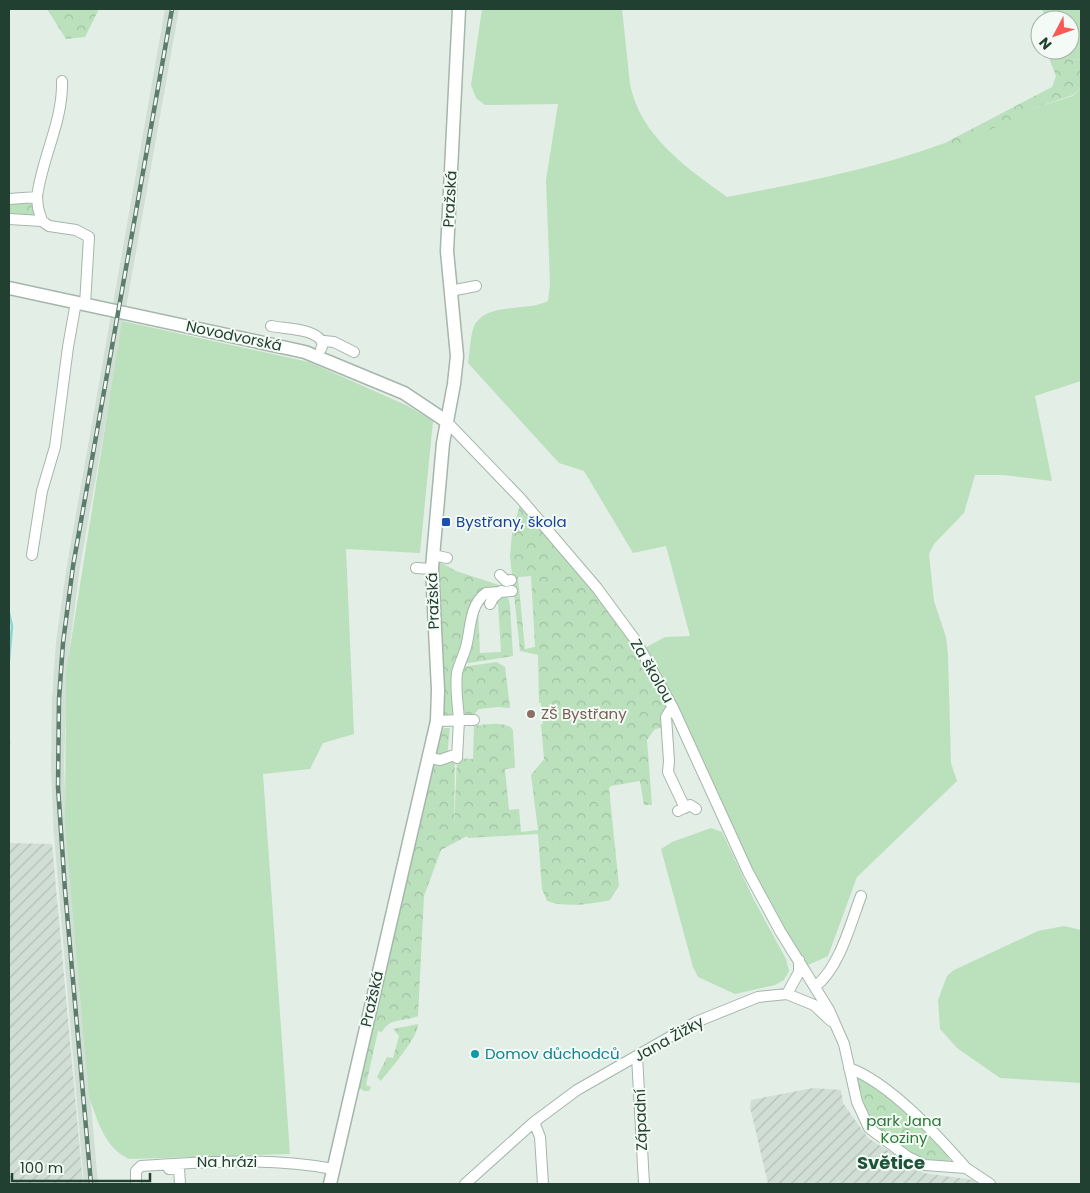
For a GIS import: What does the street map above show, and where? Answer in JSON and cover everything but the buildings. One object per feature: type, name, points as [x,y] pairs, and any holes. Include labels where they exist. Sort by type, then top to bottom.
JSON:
[{"type":"street","name":"Pražská","points":[[330,1184],[430,758],[437,721],[438,690],[432,569],[446,421],[454,384],[457,356],[447,251],[459,9]]},
{"type":"street","points":[[42,221],[37,197],[44,163],[58,122],[63,100],[62,80]]},
{"type":"street","points":[[9,199],[37,197]]},
{"type":"street","points":[[9,219],[42,221],[49,226],[76,230],[89,237],[81,304],[67,354],[55,446],[52,463],[42,491],[32,555]]},
{"type":"street","points":[[450,291],[476,286]]},
{"type":"street","name":"Novodvorská","points":[[9,288],[305,352],[404,393],[446,421]]},
{"type":"street","points":[[271,326],[312,334],[319,337],[323,344]]},
{"type":"street","points":[[319,357],[326,340],[354,352]]},
{"type":"street","name":"Za školou","points":[[446,421],[521,499],[597,588],[636,641],[674,710],[748,872],[780,931],[816,986],[838,1029]]},
{"type":"street","points":[[433,555],[446,558]]},
{"type":"street","points":[[416,568],[432,569]]},
{"type":"street","points":[[500,576],[507,581],[511,580]]},
{"type":"street","points":[[430,758],[440,760],[457,756],[459,720],[457,673],[475,605],[486,593],[506,591],[493,598],[490,604]]},
{"type":"street","points":[[674,710],[669,712],[666,717],[668,772],[681,809],[693,805],[696,808]]},
{"type":"street","points":[[437,721],[474,720]]},
{"type":"street","points":[[816,986],[824,979],[836,958],[861,896]]},
{"type":"street","points":[[787,994],[799,972],[799,960]]},
{"type":"street","name":"Jana Žižky","points":[[465,1184],[534,1122],[577,1090],[696,1022],[718,1012],[758,997],[787,994],[814,1005],[825,1013],[838,1029]]},
{"type":"street","points":[[838,1029],[844,1044],[860,1110],[869,1128],[908,1157],[925,1165],[966,1168]]},
{"type":"street","name":"Západní","points":[[637,1056],[644,1184]]},
{"type":"street","points":[[849,1068],[884,1089],[918,1117],[966,1168],[990,1184]]},
{"type":"street","points":[[534,1122],[540,1137],[543,1184]]},
{"type":"street","name":"Na hrázi","points":[[138,1181],[136,1171],[141,1166],[210,1162],[281,1163],[333,1169]]},
{"type":"street","points":[[138,1181],[140,1171],[179,1168],[180,1184]]},
{"type":"shaded area","points":[[165,9],[179,9],[80,567],[70,644],[66,700],[64,767],[67,834],[98,1184],[84,1184],[54,835],[51,768],[52,699],[56,642],[67,565]]},
{"type":"shaded area","points":[[9,843],[52,844],[83,1184],[9,1184]]},
{"type":"shaded area","points":[[813,1088],[841,1090],[843,1103],[868,1138],[924,1173],[973,1180],[978,1184],[768,1184],[750,1107],[751,1100]]},
{"type":"green space","points":[[47,9],[99,9],[85,37],[66,39]]},
{"type":"green space","points":[[482,9],[622,9],[630,84],[635,103],[644,120],[667,149],[681,162],[727,197],[810,181],[864,168],[945,143],[948,147],[1034,108],[1073,96],[1081,87],[1081,381],[1035,396],[1052,481],[1003,475],[975,475],[964,513],[934,544],[929,554],[934,601],[946,637],[951,763],[957,781],[857,877],[828,956],[806,966],[751,872],[645,648],[665,637],[690,636],[666,546],[633,553],[584,471],[559,463],[468,363],[473,328],[481,317],[499,310],[530,306],[548,301],[550,284],[546,180],[558,104],[485,105],[476,98],[471,85]]},
{"type":"green space","points":[[1081,9],[1081,59],[1080,10],[1042,10]]},
{"type":"green space","points":[[1081,59],[1081,87],[1073,95],[1034,108],[954,148],[948,147],[945,143],[1052,87],[1056,76],[1050,60]]},
{"type":"green space","points":[[9,201],[32,202],[35,208],[35,218],[9,216]]},
{"type":"green space","points":[[122,321],[309,362],[408,406],[433,421],[420,553],[346,549],[354,734],[323,743],[310,769],[263,774],[290,1154],[129,1159],[113,1148],[99,1124],[89,1097],[65,825],[66,673]]},
{"type":"green space","points":[[520,504],[597,588],[674,710],[664,710],[664,726],[654,730],[647,740],[652,805],[644,805],[640,781],[611,786],[609,788],[619,886],[610,900],[570,905],[547,901],[542,889],[538,834],[468,838],[467,836],[441,850],[424,896],[418,1016],[393,1022],[385,1027],[382,1032],[378,1031],[366,1085],[371,1087],[369,1091],[364,1091],[356,1086],[438,734],[441,734],[444,728],[450,728],[447,758],[455,759],[454,829],[457,758],[473,759],[474,726],[500,724],[513,730],[515,768],[505,769],[509,810],[519,809],[521,832],[538,830],[531,775],[544,759],[541,724],[543,724],[541,703],[539,703],[538,655],[520,651],[510,556],[512,534]],"holes":[[[531,576],[535,647],[525,649],[518,577]]]},
{"type":"green space","points":[[440,562],[456,571],[505,587],[474,603],[455,713],[451,716],[443,714],[438,564]]},
{"type":"green space","points":[[491,595],[488,602],[490,604],[478,605],[480,653],[501,652],[498,604],[495,603],[497,598],[504,595],[508,598],[510,605],[513,656],[463,664],[475,608],[483,599]]},
{"type":"green space","points":[[497,662],[505,667],[510,708],[479,709],[472,717],[464,717],[459,698],[462,667]]},
{"type":"green space","points":[[711,828],[722,832],[753,898],[786,959],[789,971],[784,980],[775,985],[735,994],[698,977],[693,967],[661,849],[672,842]]},
{"type":"green space","points":[[1064,926],[1081,930],[1081,1083],[1000,1078],[957,1048],[940,1029],[938,1000],[947,976],[954,970],[1038,931]]},
{"type":"green space","points":[[418,1024],[409,1045],[381,1081],[377,1077],[387,1057],[393,1058],[399,1036],[393,1029]]},
{"type":"green space","name":"park Jana Koziny","points":[[859,1077],[896,1103],[925,1128],[946,1152],[950,1162],[928,1160],[904,1150],[874,1127],[863,1109],[853,1078]]},
{"type":"waterway","points":[[9,613],[12,626],[9,661]]},
{"type":"railway","points":[[91,1184],[65,890],[58,787],[59,699],[63,643],[73,566],[172,9]]},
{"type":"place","name":"Bystřany, škola","points":[[446,522]]},
{"type":"place","name":"ZŠ Bystřany","points":[[531,714]]},
{"type":"place","name":"Domov důchodců","points":[[475,1054]]},
{"type":"district","name":"Světice","points":[[891,1163]]}]
